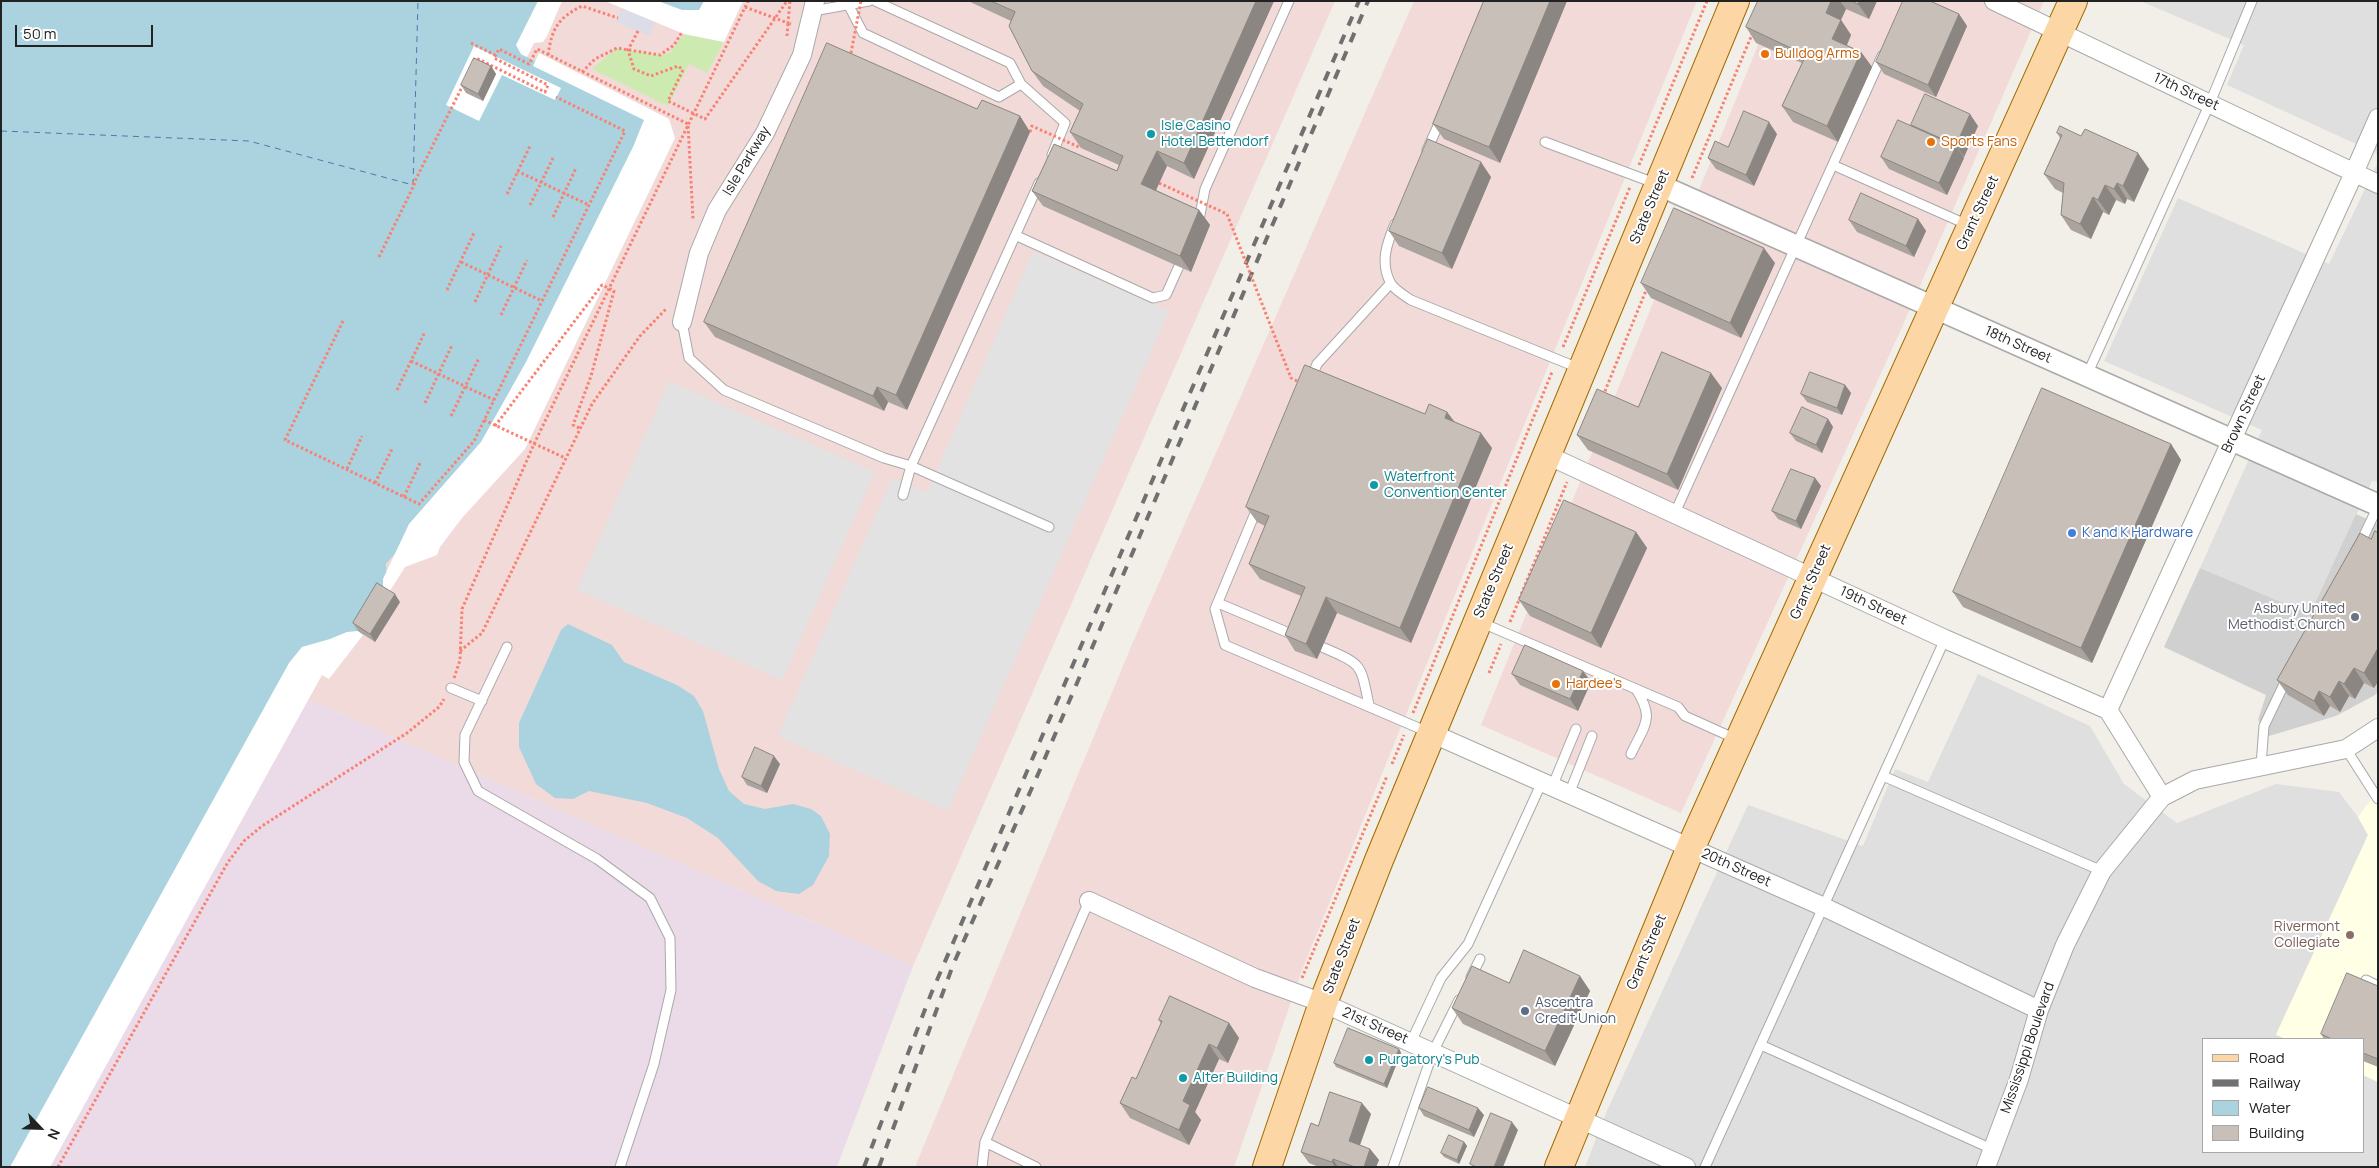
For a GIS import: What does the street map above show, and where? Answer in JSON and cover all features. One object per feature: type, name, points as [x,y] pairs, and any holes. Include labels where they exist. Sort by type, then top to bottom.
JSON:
[{"type":"main road","name":"State Street","points":[[1267,1167],[1420,728],[1478,622],[1547,455],[1570,365],[1647,181],[1735,1]]},
{"type":"main road","name":"Grant Street","points":[[1559,1167],[1578,1116],[1691,847],[2073,1]]},
{"type":"street","name":"17th Street","points":[[1994,1],[2378,184]]},
{"type":"street","name":"Isle Parkway","points":[[682,322],[704,241],[717,210],[765,133],[802,55],[812,13]]},
{"type":"street","name":"Brown Street","points":[[2108,710],[2378,118]]},
{"type":"street","name":"18th Street","points":[[1647,181],[2378,506]]},
{"type":"street","name":"19th Street","points":[[1547,455],[1674,516],[1945,639],[2108,710]]},
{"type":"street","points":[[2108,710],[2162,797]]},
{"type":"street","name":"20th Street","points":[[1420,728],[1824,907],[2039,1010]]},
{"type":"street","name":"Mississippi Boulevard","points":[[1986,1167],[1994,1150],[2019,1079],[2039,1010],[2065,945],[2102,872],[2162,797],[2195,780],[2346,749],[2378,728]]},
{"type":"street","name":"21st Street","points":[[1089,902],[1255,978],[1323,1003],[1578,1116],[1686,1167]]},
{"type":"lane","points":[[812,13],[869,1]]},
{"type":"lane","points":[[874,1],[1010,63],[1021,84],[1065,122],[1046,168]]},
{"type":"lane","points":[[1199,220],[1205,190],[1289,1]]},
{"type":"lane","points":[[2087,376],[2210,103],[2252,1]]},
{"type":"lane","points":[[848,4],[863,33],[999,97],[1021,84]]},
{"type":"lane","points":[[1674,516],[1887,45]]},
{"type":"lane","points":[[1424,156],[1444,111]]},
{"type":"lane","points":[[1545,142],[1647,181]]},
{"type":"lane","points":[[1834,165],[1972,226]]},
{"type":"lane","points":[[903,495],[911,466],[1017,236],[1042,177]]},
{"type":"lane","points":[[1401,211],[1385,248],[1390,284],[1411,300],[1570,365]]},
{"type":"lane","points":[[1017,236],[1153,298],[1166,295],[1179,266]]},
{"type":"lane","points":[[1305,389],[1317,364],[1390,284]]},
{"type":"lane","points":[[682,322],[689,358],[724,390],[884,458],[911,466],[1049,527]]},
{"type":"lane","points":[[1264,493],[1215,609],[1225,645],[1420,728]]},
{"type":"lane","points":[[2353,559],[2378,506]]},
{"type":"lane","points":[[1218,602],[1300,638]]},
{"type":"lane","points":[[1478,622],[1527,641],[1678,708],[1685,716],[1739,741]]},
{"type":"lane","points":[[1705,1167],[1945,639]]},
{"type":"lane","points":[[507,647],[465,736],[464,762],[478,791],[597,859],[650,898],[670,938],[671,990],[654,1064],[620,1167]]},
{"type":"lane","points":[[1322,647],[1350,659],[1362,669],[1368,706]]},
{"type":"lane","points":[[2261,765],[2264,726],[2290,672]]},
{"type":"lane","points":[[451,688],[482,701]]},
{"type":"lane","points":[[1631,754],[1647,719],[1647,711],[1636,689]]},
{"type":"lane","points":[[1411,1042],[1441,978],[1468,944],[1576,729]]},
{"type":"lane","points":[[1569,794],[1592,736]]},
{"type":"lane","points":[[2346,749],[2378,799]]},
{"type":"lane","points":[[1883,776],[2102,872]]},
{"type":"lane","points":[[982,1167],[985,1142],[1089,902]]},
{"type":"lane","points":[[1392,1167],[1433,1052],[1480,959]]},
{"type":"lane","points":[[2366,980],[2378,986]]},
{"type":"lane","points":[[1761,1045],[1994,1150]]},
{"type":"lane","points":[[985,1142],[1036,1167]]},
{"type":"path","points":[[58,1167],[228,862],[244,841],[262,826],[407,733],[439,707],[451,688],[460,660],[462,609],[534,444],[748,1]]},
{"type":"path","points":[[638,31],[628,50],[634,69],[651,76],[678,66],[683,70],[668,101],[705,119],[775,18],[789,1]]},
{"type":"path","points":[[786,40],[789,1]]},
{"type":"path","points":[[849,63],[861,1]]},
{"type":"path","points":[[1296,993],[1420,728],[1647,181],[1707,1]]},
{"type":"path","points":[[548,54],[554,30],[560,20],[569,12],[582,6],[618,18]]},
{"type":"path","points":[[745,7],[788,23],[812,13]]},
{"type":"path","points":[[1685,197],[1755,27]]},
{"type":"path","points":[[582,72],[595,59],[617,48],[660,55],[674,45],[682,32]]},
{"type":"path","points":[[470,44],[495,55]]},
{"type":"path","points":[[472,66],[476,58],[545,92],[548,85],[494,58],[498,49],[529,64],[537,49],[688,124]]},
{"type":"path","points":[[413,185],[464,83]]},
{"type":"path","points":[[342,321],[286,440],[419,504],[474,441],[625,131],[556,98]]},
{"type":"path","points":[[379,257],[451,108]]},
{"type":"path","points":[[688,124],[694,237],[704,241]]},
{"type":"path","points":[[1030,132],[1032,126],[1081,148]]},
{"type":"path","points":[[507,194],[530,146]]},
{"type":"path","points":[[530,206],[553,158]]},
{"type":"path","points":[[553,217],[576,168]]},
{"type":"path","points":[[517,171],[589,205]]},
{"type":"path","points":[[1159,183],[1227,214],[1291,378],[1305,389]]},
{"type":"path","points":[[447,290],[474,234]]},
{"type":"path","points":[[475,302],[501,246]]},
{"type":"path","points":[[501,315],[528,260]]},
{"type":"path","points":[[461,262],[542,301]]},
{"type":"path","points":[[1602,398],[1651,279]]},
{"type":"path","points":[[495,426],[602,285],[614,291],[591,376],[573,425],[579,428]]},
{"type":"path","points":[[460,651],[482,633],[564,458],[592,404],[640,336],[669,304]]},
{"type":"path","points":[[397,390],[425,332]]},
{"type":"path","points":[[425,403],[452,346]]},
{"type":"path","points":[[451,416],[479,358]]},
{"type":"path","points":[[411,362],[494,400]]},
{"type":"path","points":[[484,420],[564,458]]},
{"type":"path","points":[[346,470],[362,436]]},
{"type":"path","points":[[375,483],[392,449]]},
{"type":"path","points":[[404,497],[420,463]]},
{"type":"path","points":[[1489,673],[1573,468]]},
{"type":"shaded area","points":[[547,1],[1335,1],[913,966],[282,688],[388,594],[386,564],[484,452],[642,113],[521,54]]},
{"type":"shaded area","points":[[1414,1],[1697,1],[1302,970],[1234,1167],[915,1167],[1133,642]]},
{"type":"shaded area","points":[[1776,1],[2044,1],[1902,327],[1681,813],[1481,725]]},
{"type":"shaded area","points":[[2140,1],[2378,1],[2378,154],[2227,85],[2244,45]]},
{"type":"shaded area","points":[[622,8],[656,22],[649,36],[616,22]]},
{"type":"shaded area","points":[[2378,162],[2378,482],[2372,481],[2310,614],[2200,568],[2262,430],[2104,361],[2178,198],[2329,264]]},
{"type":"shaded area","points":[[1033,251],[1169,311],[948,811],[778,736],[892,478],[927,493]]},
{"type":"shaded area","points":[[669,381],[875,472],[782,680],[577,590]]},
{"type":"shaded area","points":[[2356,514],[2378,524],[2378,691],[2375,695],[2336,716],[2269,736],[2258,720],[2266,695],[2164,647],[2200,568],[2310,614]]},
{"type":"shaded area","points":[[1978,674],[2090,726],[2124,784],[2177,823],[2276,784],[2339,792],[2358,817],[2368,835],[2276,1034],[2284,1038],[2202,1038],[2202,1153],[2364,1153],[2364,1075],[2378,1082],[2378,1167],[1585,1167],[1606,1113],[1748,805],[1863,846],[1895,769],[1928,782]]},
{"type":"shaded area","points":[[282,688],[913,966],[837,1167],[17,1167]]},
{"type":"shaded area","name":"Rivermont Collegiate","points":[[2378,790],[2378,1082],[2364,1075],[2364,1038],[2284,1038],[2276,1035],[2368,835],[2358,817]]},
{"type":"green space","points":[[684,34],[724,42],[707,73],[689,64],[668,106],[592,69],[617,48],[660,55],[670,53]]},
{"type":"water","points":[[1,1],[547,1],[521,54],[655,120],[484,452],[386,564],[388,594],[363,635],[300,660],[17,1167],[1,1167]]},
{"type":"water","points":[[626,1],[709,1],[703,13],[669,20]]},
{"type":"water","points":[[568,624],[612,645],[624,662],[677,685],[694,696],[703,711],[719,769],[729,791],[744,804],[765,809],[793,804],[811,809],[821,816],[830,834],[829,856],[813,885],[799,894],[776,891],[758,881],[718,838],[687,818],[647,803],[589,791],[573,799],[555,798],[536,784],[519,747],[519,723],[561,630]]},
{"type":"pier","points":[[538,1],[562,1],[547,36],[543,42],[534,43],[527,57],[521,54],[516,45]]},
{"type":"pier","points":[[605,1],[658,1],[682,10],[699,10],[704,1],[743,1],[724,42],[684,34]]},
{"type":"pier","points":[[474,46],[561,88],[555,100],[502,75],[479,121],[446,105]]},
{"type":"pier","points":[[539,53],[669,119],[675,138],[525,449],[462,518],[440,547],[437,555],[405,567],[388,594],[383,591],[383,579],[409,524],[481,442],[526,362],[633,147],[644,120],[533,66]]},
{"type":"pier","points":[[358,631],[363,635],[329,679],[322,675],[50,1167],[10,1167],[289,663],[302,647],[347,632]]},
{"type":"building","name":"Isle Casino Hotel Bettendorf","points":[[991,1],[1256,1],[1184,163],[1157,151],[1141,184],[1199,210],[1180,256],[1032,191],[1054,144],[1117,171],[1123,156],[1070,132],[1083,104],[1032,71],[1009,26],[1015,12]]},
{"type":"building","points":[[1484,1],[1550,1],[1489,147],[1433,124]]},
{"type":"building","points":[[1758,1],[1831,1],[1826,13],[1841,20],[1832,39],[1861,52],[1827,126],[1782,106],[1806,55],[1746,27]]},
{"type":"building","points":[[1903,1],[1930,1],[1959,14],[1928,85],[1876,62]]},
{"type":"building","points":[[827,43],[977,109],[982,100],[1020,116],[896,395],[877,387],[873,396],[704,322]]},
{"type":"building","points":[[474,58],[491,66],[478,94],[461,85]]},
{"type":"building","points":[[1925,94],[1970,114],[1956,145],[1911,125]]},
{"type":"building","points":[[1744,111],[1769,122],[1746,175],[1708,158],[1715,141],[1728,147]]},
{"type":"building","points":[[1898,120],[1956,146],[1939,183],[1881,157]]},
{"type":"building","points":[[2060,126],[2081,136],[2085,129],[2138,153],[2123,186],[2117,183],[2114,189],[2105,185],[2098,200],[2093,197],[2080,224],[2061,215],[2064,183],[2044,174],[2062,135],[2057,133]]},
{"type":"building","points":[[1428,139],[1481,162],[1442,253],[1389,231]]},
{"type":"building","points":[[1861,193],[1918,219],[1906,246],[1849,220]]},
{"type":"building","points":[[1674,208],[1764,248],[1730,323],[1641,283]]},
{"type":"building","points":[[1662,352],[1711,373],[1667,474],[1577,435],[1597,389],[1638,407]]},
{"type":"building","name":"Waterfront Convention Center","points":[[1305,365],[1425,414],[1429,404],[1447,412],[1445,418],[1481,433],[1400,628],[1326,597],[1306,644],[1285,635],[1305,587],[1249,564],[1269,516],[1246,507]]},
{"type":"building","points":[[1810,372],[1845,385],[1837,408],[1801,394]]},
{"type":"building","name":"K and K Hardware","points":[[2042,388],[2171,444],[2081,648],[1953,592]]},
{"type":"building","points":[[1802,407],[1828,419],[1816,445],[1790,433]]},
{"type":"building","points":[[1791,469],[1815,478],[1796,521],[1772,511]]},
{"type":"building","points":[[1564,500],[1636,532],[1591,633],[1519,600]]},
{"type":"building","name":"Asbury United Methodist Church","points":[[2375,531],[2378,533],[2378,648],[2364,673],[2354,668],[2344,684],[2339,681],[2330,697],[2319,691],[2314,701],[2277,680],[2360,533],[2371,539]]},
{"type":"building","points":[[377,583],[395,594],[370,634],[353,623]]},
{"type":"building","name":"Hardee's","points":[[1525,645],[1583,671],[1570,699],[1512,674]]},
{"type":"building","points":[[755,747],[774,756],[761,786],[742,777]]},
{"type":"building","name":"Ascentra Credit Union","points":[[1524,950],[1580,976],[1545,1051],[1452,1008],[1472,966],[1509,983]]},
{"type":"building","points":[[2347,973],[2378,986],[2378,1059],[2364,1053],[2364,1038],[2330,1038],[2321,1034]]},
{"type":"building","name":"Alter Building","points":[[1170,996],[1229,1023],[1217,1048],[1209,1044],[1183,1101],[1190,1105],[1179,1130],[1120,1103],[1132,1077],[1136,1079],[1162,1021],[1159,1020]]},
{"type":"building","name":"Purgatory's Pub","points":[[1348,1028],[1399,1049],[1384,1084],[1334,1063]]},
{"type":"building","points":[[1428,1087],[1478,1108],[1469,1130],[1419,1108]]},
{"type":"building","points":[[1330,1092],[1362,1103],[1349,1141],[1370,1149],[1364,1167],[1355,1167],[1333,1159],[1332,1162],[1301,1152],[1311,1123],[1318,1126]]},
{"type":"building","points":[[1491,1113],[1512,1122],[1494,1167],[1476,1167],[1470,1164]]},
{"type":"building","points":[[1449,1135],[1464,1142],[1457,1160],[1441,1153]]},
{"type":"ferry route","points":[[1,131],[249,141],[413,185],[418,1]]},
{"type":"railway","points":[[864,1167],[931,994],[1359,1]]},
{"type":"railway","points":[[879,1167],[953,965],[1039,772],[1368,1]]},
{"type":"place","name":"Bulldog Arms","points":[[1765,54]]},
{"type":"place","name":"Isle Casino Hotel Bettendorf","points":[[1151,134]]},
{"type":"place","name":"Sports Fans","points":[[1931,142]]},
{"type":"place","name":"Waterfront Convention Center","points":[[1374,485]]},
{"type":"place","name":"K and K Hardware","points":[[2072,533]]},
{"type":"place","name":"Asbury United Methodist Church","points":[[2355,617]]},
{"type":"place","name":"Hardee's","points":[[1556,684]]},
{"type":"place","name":"Rivermont Collegiate","points":[[2350,935]]},
{"type":"place","name":"Ascentra Credit Union","points":[[1525,1011]]},
{"type":"place","name":"Purgatory's Pub","points":[[1369,1060]]},
{"type":"place","name":"Alter Building","points":[[1183,1078]]}]
